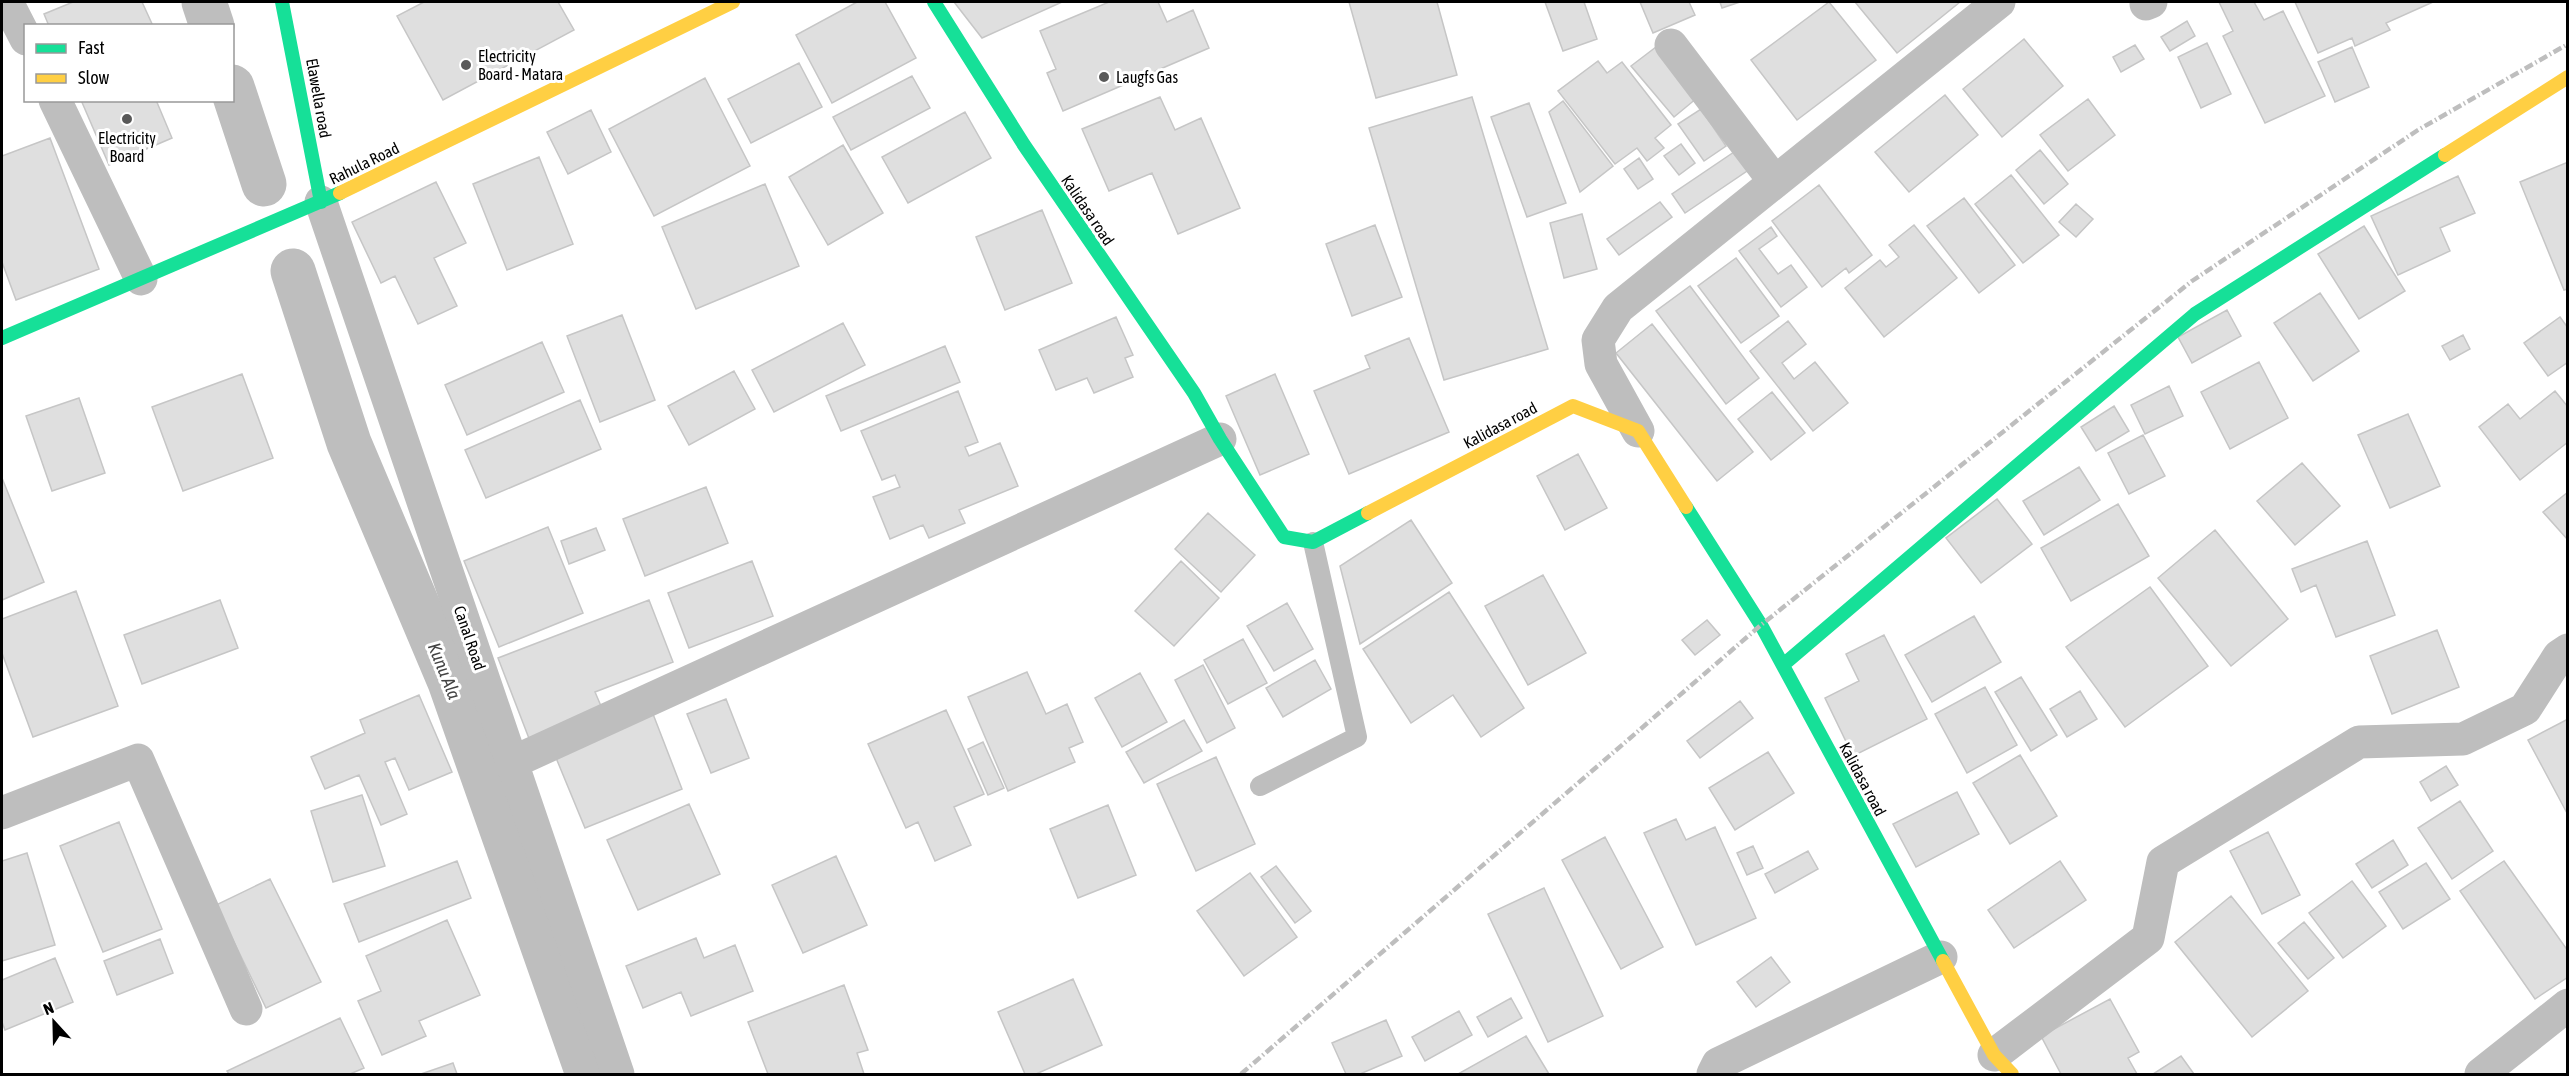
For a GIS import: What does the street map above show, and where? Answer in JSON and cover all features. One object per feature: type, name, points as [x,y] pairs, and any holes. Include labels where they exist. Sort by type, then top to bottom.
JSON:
[{"type":"street","points":[[7,2],[24,35]]},
{"type":"street","name":"Elawella road","points":[[282,2],[321,202]]},
{"type":"street","name":"Rahula Road","points":[[2,338],[321,202],[733,2]]},
{"type":"street","name":"Kalidasa road","points":[[934,2],[1024,145],[1194,393],[1220,439],[1284,537],[1313,542],[1573,406],[1638,431],[1761,625],[1941,957],[2003,1065]]},
{"type":"street","points":[[1638,431],[1601,364],[1598,340],[1618,308],[1999,2]]},
{"type":"street","points":[[1671,45],[1774,182]]},
{"type":"street","points":[[1783,665],[2195,314],[2568,77]]},
{"type":"street","points":[[56,102],[141,279]]},
{"type":"street","name":"Canal Road","points":[[321,202],[618,1074]]},
{"type":"street","points":[[513,762],[1220,439]]},
{"type":"street","points":[[2003,1065],[2148,938],[2163,862],[2359,742],[2463,739],[2525,709],[2559,656],[2568,650]]},
{"type":"street","points":[[2,813],[138,760],[246,1009]]},
{"type":"street","points":[[1713,1074],[1718,1064],[1941,957]]},
{"type":"street","points":[[2481,1074],[2568,1005]]},
{"type":"lane","points":[[1260,786],[1357,737],[1313,542]]},
{"type":"building","points":[[73,2],[142,2],[152,24],[48,24],[44,14]]},
{"type":"building","name":"Electricity Board - Matara","points":[[424,2],[558,2],[574,30],[443,100],[397,16]]},
{"type":"building","points":[[857,2],[885,2],[916,58],[832,103],[796,35]]},
{"type":"building","points":[[954,2],[1062,2],[982,38]]},
{"type":"building","points":[[1109,2],[1158,2],[1167,22],[1193,10],[1209,48],[1063,111],[1047,73],[1056,69],[1040,31]]},
{"type":"building","points":[[1349,2],[1437,2],[1457,75],[1376,98]]},
{"type":"building","points":[[1545,2],[1584,2],[1597,39],[1563,51]]},
{"type":"building","points":[[1640,2],[1689,2],[1695,15],[1653,33]]},
{"type":"building","points":[[1720,2],[1740,2],[1722,8]]},
{"type":"building","points":[[1829,2],[1876,60],[1797,120],[1751,60]]},
{"type":"building","points":[[1855,2],[1960,2],[1897,53]]},
{"type":"building","points":[[2219,2],[2254,2],[2264,20],[2283,11],[2325,96],[2265,123],[2223,36],[2233,31]]},
{"type":"building","points":[[2295,2],[2433,2],[2386,23],[2390,30],[2355,46],[2352,38],[2318,53]]},
{"type":"building","points":[[2187,21],[2195,36],[2170,51],[2161,37]]},
{"type":"building","points":[[2024,39],[2063,86],[2002,137],[1963,89]]},
{"type":"building","points":[[2207,43],[2231,94],[2201,108],[2178,57]]},
{"type":"building","points":[[2135,45],[2144,59],[2121,72],[2113,57]]},
{"type":"building","points":[[1656,47],[1697,98],[1674,117],[1631,66]]},
{"type":"building","points":[[2352,47],[2369,87],[2335,102],[2318,62]]},
{"type":"building","points":[[1598,61],[1607,73],[1622,62],[1671,125],[1655,138],[1664,148],[1647,161],[1637,148],[1615,164],[1558,91]]},
{"type":"building","points":[[799,63],[822,107],[751,143],[728,99]]},
{"type":"building","points":[[912,76],[930,108],[851,150],[833,117]]},
{"type":"building","points":[[705,78],[750,166],[654,216],[609,129]]},
{"type":"building","points":[[1945,95],[1978,135],[1909,192],[1875,152]]},
{"type":"building","points":[[1160,97],[1175,130],[1201,118],[1240,208],[1178,234],[1152,173],[1109,191],[1082,129]]},
{"type":"building","points":[[1472,97],[1548,349],[1444,380],[1369,128]]},
{"type":"building","points":[[2088,99],[2115,135],[2068,171],[2040,135]]},
{"type":"building","points":[[1563,101],[1613,166],[1580,192],[1549,112]]},
{"type":"building","name":"Electricity Board","points":[[82,102],[157,102],[172,138],[109,165]]},
{"type":"building","points":[[1529,103],[1566,203],[1527,217],[1491,117]]},
{"type":"building","points":[[1701,109],[1726,146],[1704,161],[1678,124]]},
{"type":"building","points":[[591,110],[611,152],[568,174],[547,132]]},
{"type":"building","points":[[965,112],[991,158],[908,203],[882,157]]},
{"type":"building","points":[[50,138],[99,269],[16,300],[2,262],[2,156]]},
{"type":"building","points":[[1681,144],[1695,163],[1679,175],[1664,156]]},
{"type":"building","points":[[843,145],[883,213],[828,245],[789,177]]},
{"type":"building","points":[[1737,150],[1750,169],[1685,213],[1672,194]]},
{"type":"building","points":[[2040,150],[2068,184],[2044,204],[2016,170]]},
{"type":"building","points":[[539,157],[573,244],[507,270],[473,184]]},
{"type":"building","points":[[1639,158],[1653,179],[1638,189],[1624,169]]},
{"type":"building","points":[[2568,162],[2568,289],[2564,290],[2520,182]]},
{"type":"building","points":[[2011,175],[2059,235],[2023,263],[1975,204]]},
{"type":"building","points":[[2458,176],[2475,213],[2440,228],[2450,251],[2398,275],[2371,216]]},
{"type":"building","points":[[436,182],[466,243],[434,258],[457,306],[418,324],[395,276],[381,283],[352,222]]},
{"type":"building","points":[[765,184],[799,266],[696,309],[662,227]]},
{"type":"building","points":[[1819,185],[1872,255],[1849,273],[1846,268],[1822,287],[1772,221]]},
{"type":"building","points":[[1964,198],[2015,265],[1979,293],[1927,226]]},
{"type":"building","points":[[1660,202],[1672,217],[1619,255],[1607,239]]},
{"type":"building","points":[[2076,204],[2093,219],[2076,237],[2059,222]]},
{"type":"building","points":[[1042,210],[1072,283],[1005,310],[976,237]]},
{"type":"building","points":[[1582,214],[1597,269],[1564,278],[1550,223]]},
{"type":"building","points":[[1375,225],[1402,297],[1352,316],[1326,244]]},
{"type":"building","points":[[1914,225],[1957,278],[1884,337],[1845,288],[1880,260],[1886,267],[1899,257],[1889,245]]},
{"type":"building","points":[[2364,226],[2405,291],[2359,319],[2318,254]]},
{"type":"building","points":[[1771,227],[1777,236],[1759,249],[1778,274],[1791,265],[1807,287],[1781,307],[1739,251]]},
{"type":"building","points":[[1736,258],[1779,316],[1741,343],[1698,286]]},
{"type":"building","points":[[1690,286],[1759,378],[1726,404],[1656,311]]},
{"type":"building","points":[[2320,293],[2359,351],[2313,381],[2274,323]]},
{"type":"building","points":[[2227,310],[2241,336],[2192,363],[2178,337]]},
{"type":"building","points":[[622,315],[655,400],[600,422],[567,336]]},
{"type":"building","points":[[1116,317],[1133,355],[1125,358],[1133,377],[1094,393],[1087,378],[1056,390],[1039,350]]},
{"type":"building","points":[[2560,317],[2568,328],[2568,362],[2548,376],[2524,343]]},
{"type":"building","points":[[1788,321],[1806,344],[1782,363],[1794,379],[1815,362],[1848,403],[1813,431],[1750,351]]},
{"type":"building","points":[[843,323],[865,365],[774,412],[752,370]]},
{"type":"building","points":[[1652,324],[1753,452],[1717,481],[1616,353]]},
{"type":"building","points":[[2463,335],[2470,349],[2450,360],[2442,346]]},
{"type":"building","points":[[1409,338],[1449,432],[1349,474],[1314,391],[1370,368],[1365,356]]},
{"type":"building","points":[[542,342],[564,392],[467,435],[445,385]]},
{"type":"building","points":[[945,346],[960,382],[841,431],[826,396]]},
{"type":"building","points":[[2259,362],[2288,418],[2230,449],[2201,392]]},
{"type":"building","points":[[734,371],[755,409],[689,445],[668,406]]},
{"type":"building","points":[[242,374],[273,458],[183,491],[152,407]]},
{"type":"building","points":[[1275,374],[1309,454],[1260,475],[1226,396]]},
{"type":"building","points":[[2169,386],[2183,416],[2145,434],[2131,405]]},
{"type":"building","points":[[958,391],[978,442],[965,447],[969,456],[1000,443],[1018,486],[959,510],[965,523],[929,538],[923,525],[890,539],[873,497],[900,487],[895,475],[882,480],[861,431]]},
{"type":"building","points":[[2555,391],[2568,407],[2568,442],[2520,480],[2479,427],[2508,404],[2520,419]]},
{"type":"building","points":[[1772,392],[1805,433],[1771,460],[1738,419]]},
{"type":"building","points":[[79,398],[105,473],[52,491],[26,416]]},
{"type":"building","points":[[580,400],[601,449],[486,498],[465,450]]},
{"type":"building","points":[[2114,406],[2129,431],[2096,451],[2081,427]]},
{"type":"building","points":[[2408,414],[2440,486],[2390,508],[2358,435]]},
{"type":"building","points":[[2143,435],[2165,476],[2129,494],[2108,453]]},
{"type":"building","points":[[1578,454],[1607,508],[1565,530],[1537,476]]},
{"type":"building","points":[[2302,463],[2340,506],[2295,545],[2257,501]]},
{"type":"building","points":[[2079,467],[2100,500],[2044,535],[2023,501]]},
{"type":"building","points":[[2,478],[44,582],[2,600]]},
{"type":"building","points":[[706,487],[728,543],[645,576],[623,519]]},
{"type":"building","points":[[2568,492],[2568,540],[2543,512]]},
{"type":"building","points":[[1997,499],[2032,544],[1981,583],[1946,538]]},
{"type":"building","points":[[2118,504],[2149,556],[2071,601],[2041,548]]},
{"type":"building","points":[[1208,513],[1255,555],[1221,592],[1175,549]]},
{"type":"building","points":[[1411,520],[1452,583],[1360,644],[1340,566]]},
{"type":"building","points":[[548,527],[583,613],[499,647],[464,561]]},
{"type":"building","points":[[596,528],[605,550],[569,564],[561,541]]},
{"type":"building","points":[[2215,530],[2288,619],[2231,666],[2158,578]]},
{"type":"building","points":[[2367,541],[2395,615],[2336,637],[2316,585],[2301,592],[2292,569]]},
{"type":"building","points":[[752,561],[773,616],[689,648],[668,593]]},
{"type":"building","points":[[1181,561],[1219,598],[1174,646],[1135,611]]},
{"type":"building","points":[[1543,575],[1586,653],[1528,685],[1485,606]]},
{"type":"building","points":[[2150,587],[2208,666],[2125,727],[2066,647]]},
{"type":"building","points":[[76,591],[118,706],[33,737],[2,653],[2,619]]},
{"type":"building","points":[[1449,592],[1524,708],[1481,737],[1453,695],[1411,723],[1363,649]]},
{"type":"building","points":[[220,600],[238,648],[142,684],[124,635]]},
{"type":"building","points":[[649,600],[673,662],[595,692],[604,713],[530,741],[498,658]]},
{"type":"building","points":[[1287,603],[1313,649],[1274,671],[1247,626]]},
{"type":"building","points":[[1974,616],[2001,662],[1932,702],[1905,655]]},
{"type":"building","points":[[1707,620],[1720,635],[1695,655],[1682,640]]},
{"type":"building","points":[[2437,630],[2459,687],[2392,714],[2370,656]]},
{"type":"building","points":[[1884,635],[1927,719],[1853,756],[1825,698],[1859,681],[1846,654]]},
{"type":"building","points":[[1243,639],[1267,683],[1228,704],[1204,660]]},
{"type":"building","points":[[1315,660],[1331,689],[1283,717],[1266,688]]},
{"type":"building","points":[[1203,665],[1235,728],[1207,743],[1175,680]]},
{"type":"building","points":[[1027,672],[1046,714],[1067,704],[1083,742],[1069,748],[1075,762],[1008,791],[968,697]]},
{"type":"building","points":[[1140,673],[1167,722],[1122,747],[1095,698]]},
{"type":"building","points":[[2021,677],[2057,735],[2031,751],[1995,692]]},
{"type":"building","points":[[1985,687],[2017,745],[1967,773],[1935,714]]},
{"type":"building","points":[[2080,691],[2097,719],[2067,737],[2050,709]]},
{"type":"building","points":[[419,695],[452,772],[409,790],[395,758],[385,762],[407,814],[381,825],[359,775],[325,789],[311,757],[365,733],[360,720]]},
{"type":"building","points":[[726,699],[749,758],[711,773],[687,714]]},
{"type":"building","points":[[1740,701],[1753,718],[1700,758],[1687,741]]},
{"type":"building","points":[[946,710],[984,794],[954,807],[971,845],[935,861],[918,822],[906,828],[868,744]]},
{"type":"building","points":[[653,714],[682,789],[585,828],[554,753]]},
{"type":"building","points":[[2568,719],[2568,815],[2528,740]]},
{"type":"building","points":[[1184,720],[1202,751],[1144,783],[1126,752]]},
{"type":"building","points":[[983,742],[1004,788],[988,795],[968,749]]},
{"type":"building","points":[[1768,752],[1794,793],[1735,830],[1709,788]]},
{"type":"building","points":[[2020,755],[2057,816],[2010,844],[1973,783]]},
{"type":"building","points":[[1216,757],[1255,844],[1196,871],[1157,784]]},
{"type":"building","points":[[2446,766],[2458,785],[2431,801],[2420,782]]},
{"type":"building","points":[[1957,792],[1979,834],[1916,867],[1893,824]]},
{"type":"building","points":[[362,795],[385,866],[333,882],[311,811]]},
{"type":"building","points":[[2460,801],[2493,851],[2452,879],[2418,828]]},
{"type":"building","points":[[689,804],[720,874],[638,910],[607,840]]},
{"type":"building","points":[[1108,805],[1136,875],[1078,898],[1050,829]]},
{"type":"building","points":[[1676,819],[1686,840],[1715,827],[1756,918],[1696,945],[1644,833]]},
{"type":"building","points":[[119,822],[162,929],[103,952],[60,846]]},
{"type":"building","points":[[2268,832],[2300,895],[2262,914],[2230,851]]},
{"type":"building","points":[[1605,837],[1663,947],[1621,969],[1562,860]]},
{"type":"building","points":[[2393,840],[2408,865],[2372,888],[2356,864]]},
{"type":"building","points":[[1753,846],[1763,868],[1747,875],[1737,853]]},
{"type":"building","points":[[1808,851],[1818,869],[1775,893],[1765,874]]},
{"type":"building","points":[[27,853],[55,945],[2,961],[2,861]]},
{"type":"building","points":[[836,856],[867,925],[803,953],[772,885]]},
{"type":"building","points":[[457,861],[471,898],[359,942],[344,904]]},
{"type":"building","points":[[2060,861],[2086,900],[2014,948],[1988,910]]},
{"type":"building","points":[[2504,861],[2568,951],[2568,977],[2535,999],[2460,891]]},
{"type":"building","points":[[2426,863],[2450,899],[2403,929],[2379,892]]},
{"type":"building","points":[[1276,866],[1311,911],[1295,923],[1261,877]]},
{"type":"building","points":[[1250,873],[1297,937],[1244,976],[1197,911]]},
{"type":"building","points":[[270,879],[321,982],[266,1008],[216,905]]},
{"type":"building","points":[[2352,881],[2386,926],[2343,958],[2309,913]]},
{"type":"building","points":[[1544,888],[1603,1016],[1548,1042],[1488,914]]},
{"type":"building","points":[[2231,896],[2308,991],[2252,1037],[2175,942]]},
{"type":"building","points":[[447,920],[480,995],[419,1021],[426,1036],[382,1055],[358,1001],[381,991],[366,956]]},
{"type":"building","points":[[2304,922],[2334,958],[2308,979],[2278,943]]},
{"type":"building","points":[[696,938],[704,958],[735,945],[753,991],[691,1016],[681,992],[643,1008],[626,966]]},
{"type":"building","points":[[160,939],[173,973],[117,995],[104,961]]},
{"type":"building","points":[[1771,957],[1790,982],[1756,1007],[1737,982]]},
{"type":"building","points":[[55,958],[73,1002],[5,1030],[2,1022],[2,980]]},
{"type":"building","points":[[1073,979],[1102,1045],[1036,1074],[1025,1074],[998,1012]]},
{"type":"building","points":[[844,985],[868,1050],[857,1053],[864,1074],[768,1074],[748,1022]]},
{"type":"building","points":[[1511,998],[1522,1018],[1488,1037],[1477,1017]]},
{"type":"building","points":[[2110,999],[2139,1052],[2128,1058],[2137,1074],[2061,1074],[2041,1036]]},
{"type":"building","points":[[1459,1011],[1472,1035],[1425,1061],[1412,1037]]},
{"type":"building","points":[[340,1018],[364,1068],[350,1074],[229,1074],[227,1071]]},
{"type":"building","points":[[1386,1020],[1402,1056],[1360,1074],[1346,1074],[1332,1043]]},
{"type":"building","points":[[1526,1036],[1549,1074],[1458,1074]]},
{"type":"building","points":[[2181,1056],[2194,1074],[2153,1074]]},
{"type":"building","points":[[453,1063],[457,1074],[421,1074]]},
{"type":"waterway","name":"Kunu Ala","points":[[204,2],[211,24]]},
{"type":"waterway","name":"Kunu Ala","points":[[234,93],[264,184]]},
{"type":"waterway","name":"Kunu Ala","points":[[293,271],[349,443],[450,682],[588,1074]]},
{"type":"railway","points":[[1241,1074],[1761,625],[2192,281],[2418,130],[2568,44]]},
{"type":"traffic: fast","points":[[282,2],[321,202]]},
{"type":"traffic: fast","points":[[934,2],[1024,145],[1194,393],[1220,439],[1284,537],[1313,542],[1368,513]]},
{"type":"traffic: fast","points":[[1783,665],[2195,314],[2445,155]]},
{"type":"traffic: fast","points":[[2,338],[340,193]]},
{"type":"traffic: fast","points":[[1686,507],[1761,625],[1943,961]]},
{"type":"traffic: slow","points":[[340,193],[733,2]]},
{"type":"traffic: slow","points":[[2445,155],[2568,77]]},
{"type":"traffic: slow","points":[[1368,513],[1573,406],[1638,431],[1686,507]]},
{"type":"traffic: slow","points":[[1943,961],[1994,1055],[2012,1074]]},
{"type":"place","name":"Electricity Board - Matara","points":[[466,65]]},
{"type":"place","name":"Laugfs Gas","points":[[1104,77]]},
{"type":"place","name":"Electricity Board","points":[[127,119]]}]
